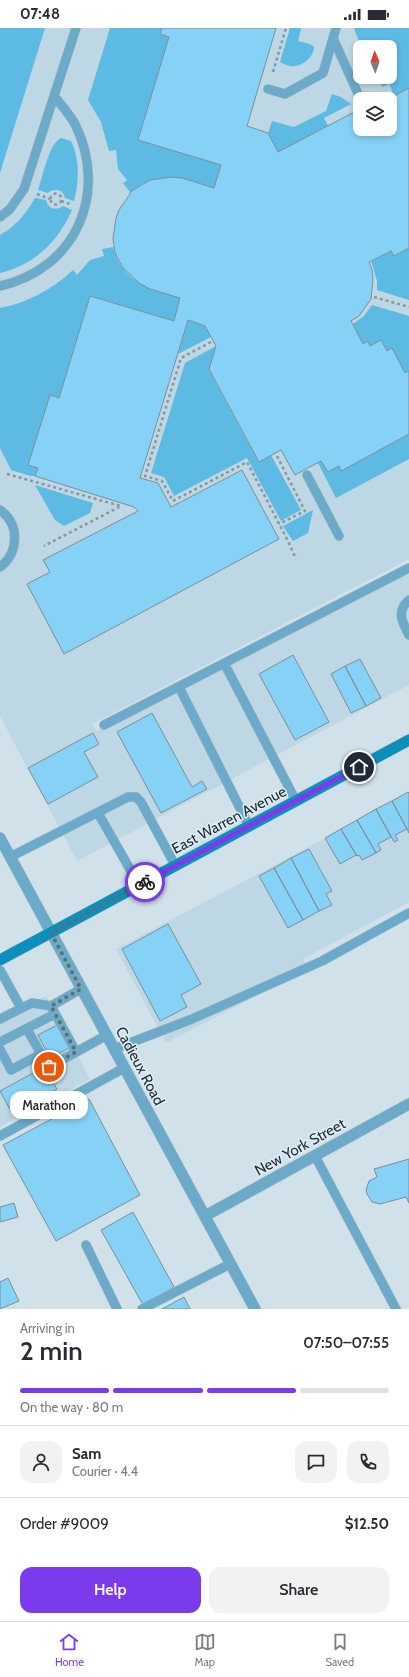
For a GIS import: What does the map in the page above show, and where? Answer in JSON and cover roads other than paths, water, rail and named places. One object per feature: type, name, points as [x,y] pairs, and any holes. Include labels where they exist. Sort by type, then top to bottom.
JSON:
[{"type":"main road","name":"East Warren Avenue","points":[[0,960],[409,740]]},
{"type":"street","name":"Cadieux Road","points":[[0,838],[255,1309]]},
{"type":"street","name":"New York Street","points":[[205,1216],[409,1104]]},
{"type":"lane","points":[[0,217],[10,209],[24,189],[55,97],[76,28]]},
{"type":"lane","points":[[268,89],[285,94],[323,73],[336,28]]},
{"type":"lane","points":[[333,38],[357,92]]},
{"type":"lane","points":[[0,286],[10,284],[32,274],[50,263],[66,246],[78,227],[86,209],[89,188],[87,164],[83,144],[74,123],[55,97]]},
{"type":"lane","points":[[307,475],[339,536]]},
{"type":"lane","points":[[0,510],[6,514],[12,524],[15,535],[14,547],[10,558],[0,567]]},
{"type":"lane","points":[[104,726],[409,568]]},
{"type":"lane","points":[[409,600],[404,604],[401,613],[402,623],[409,635]]},
{"type":"lane","points":[[224,663],[296,801]]},
{"type":"lane","points":[[179,686],[249,826]]},
{"type":"lane","points":[[10,857],[128,797],[136,797],[141,802],[175,866]]},
{"type":"lane","points":[[98,813],[139,885]]},
{"type":"lane","points":[[114,1049],[192,1019],[322,961],[409,913]]},
{"type":"lane","points":[[0,970],[22,1008]]},
{"type":"lane","points":[[0,1042],[27,1029],[81,989]]},
{"type":"lane","points":[[0,1019],[32,1002],[53,1010],[76,1052]]},
{"type":"lane","points":[[27,1029],[49,1067],[106,1035]]},
{"type":"lane","points":[[0,1050],[11,1070],[41,1054]]},
{"type":"lane","points":[[0,1136],[124,1068]]},
{"type":"lane","points":[[315,1156],[396,1309]]},
{"type":"lane","points":[[86,1245],[117,1309]]},
{"type":"lane","points":[[142,1309],[230,1264]]},
{"type":"place","name":"Marathon","points":[[49,1067]]}]
